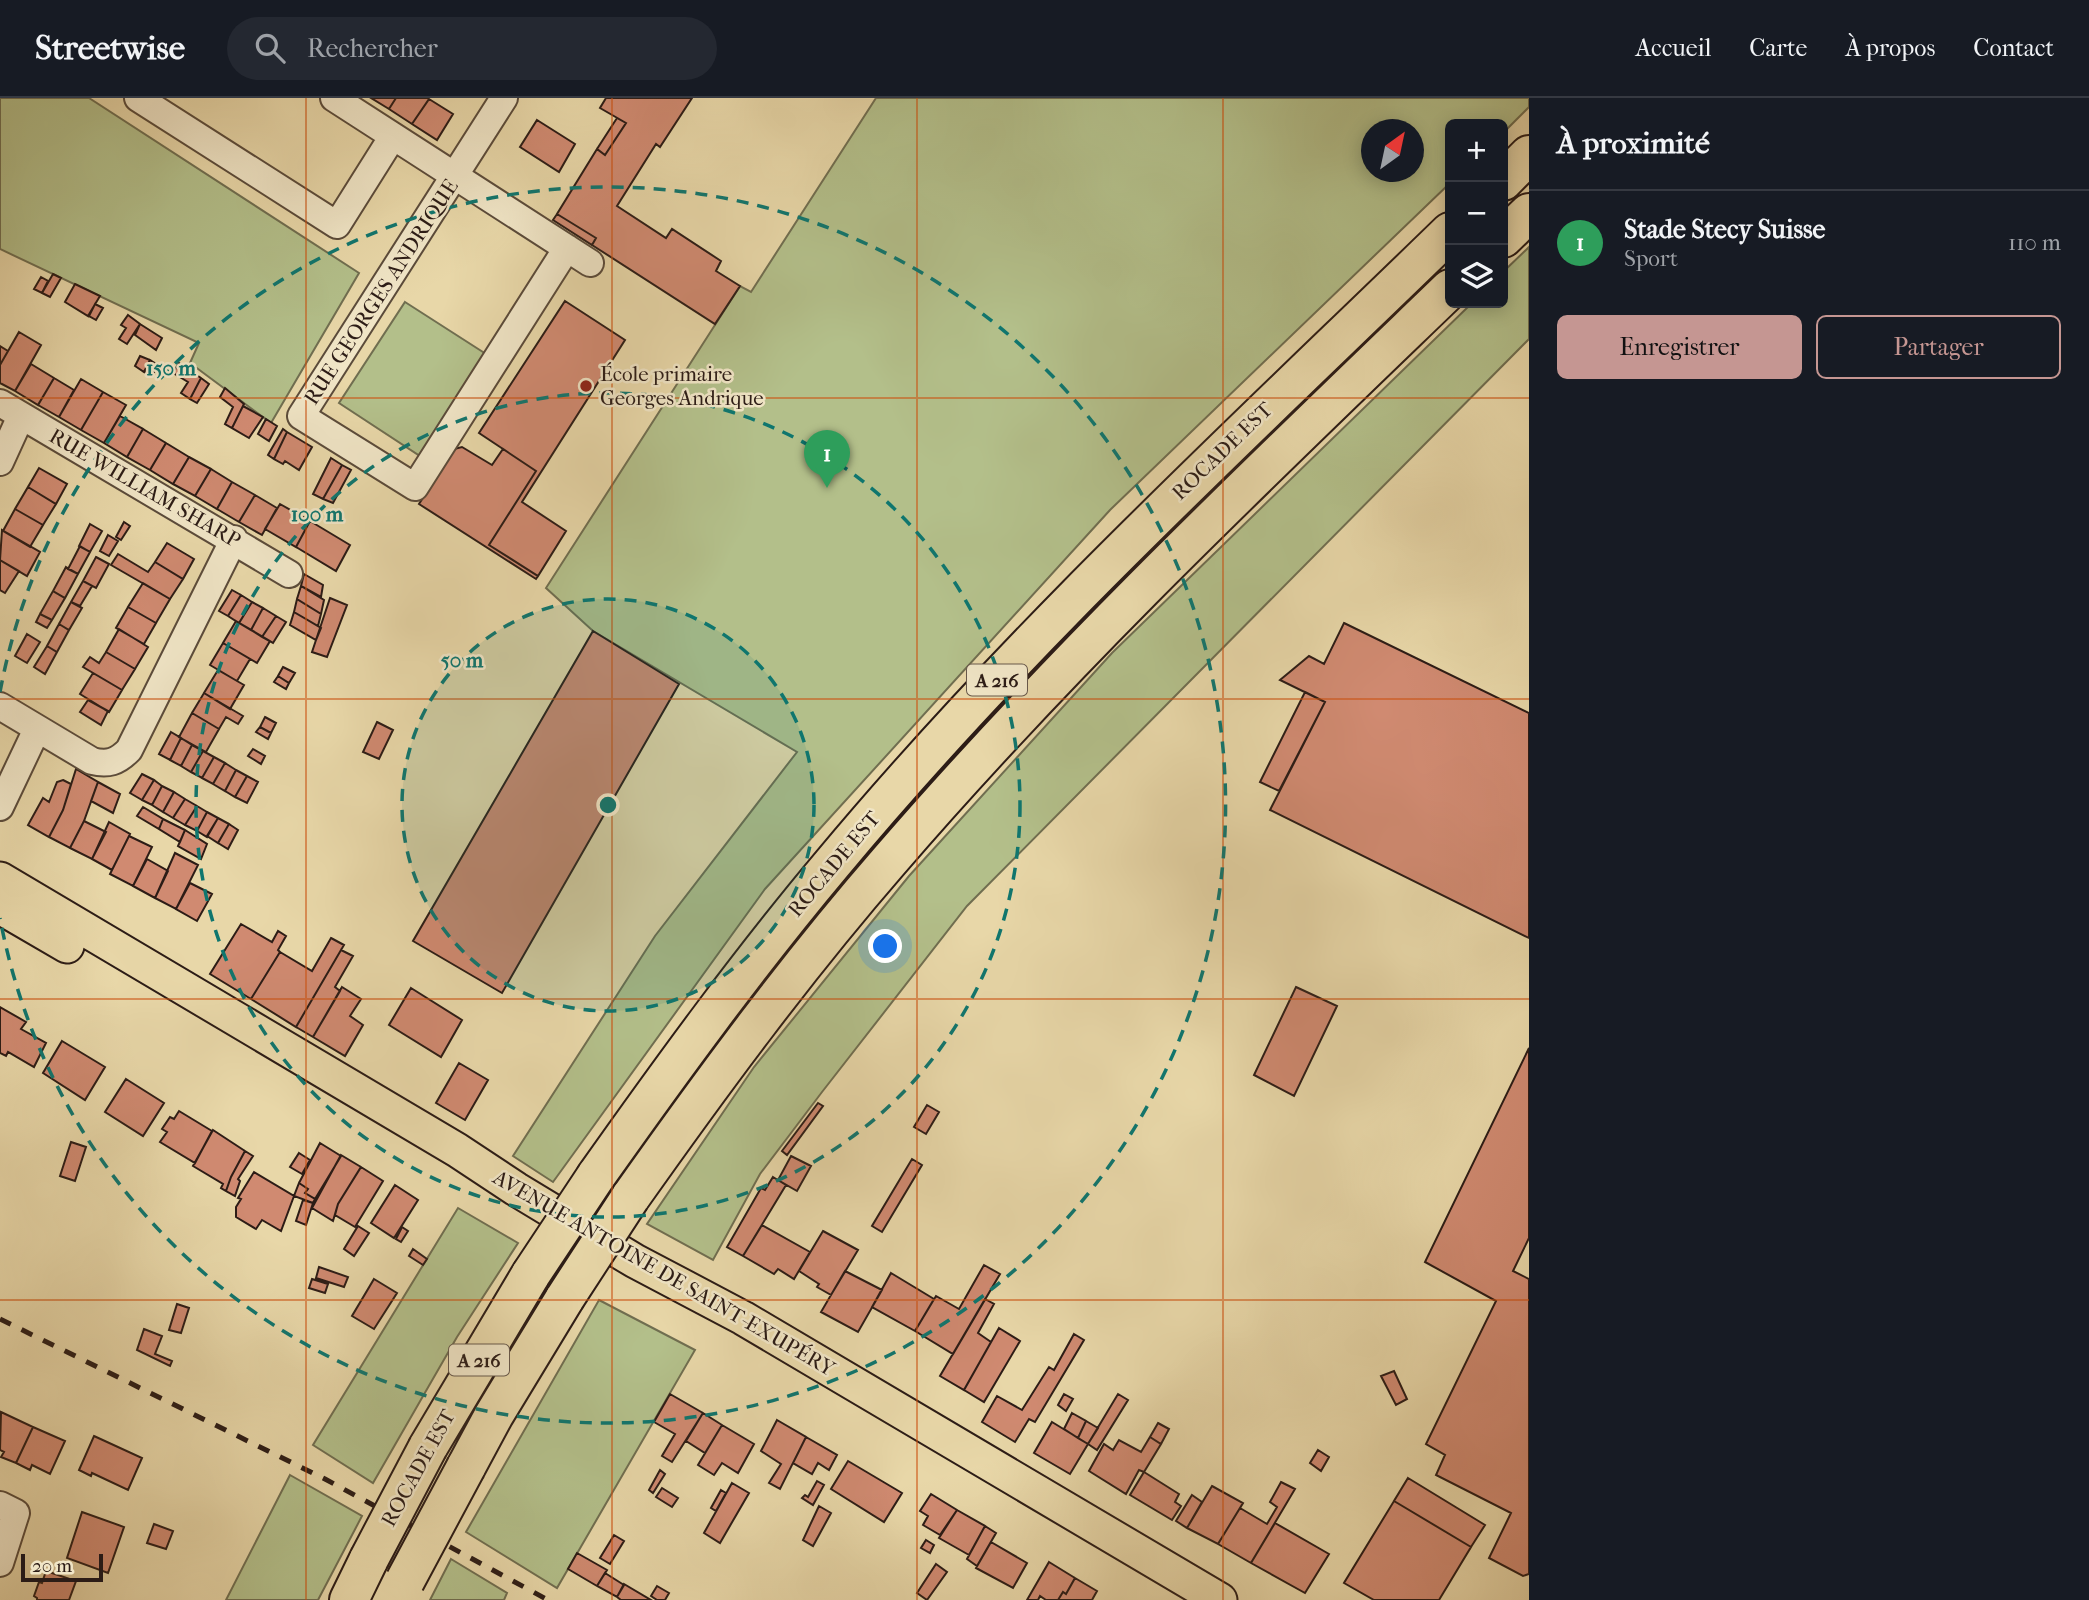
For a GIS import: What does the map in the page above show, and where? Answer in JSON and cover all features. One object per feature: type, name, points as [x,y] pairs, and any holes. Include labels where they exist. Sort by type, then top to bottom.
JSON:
[{"type":"highway","points":[[1508,176],[1529,155]]},
{"type":"highway","points":[[1508,233],[1529,213]]},
{"type":"highway","name":"ROCADE EST","points":[[349,1600],[428,1447],[531,1274],[596,1176],[739,981],[832,864],[900,786],[1081,592],[1203,469],[1445,237]]},
{"type":"highway","name":"ROCADE EST","points":[[401,1591],[494,1415],[565,1298],[630,1198],[716,1077],[794,976],[889,861],[990,747],[1066,667],[1259,471],[1445,294]]},
{"type":"main road","name":"AVENUE ANTOINE DE SAINT-EXUPÉRY","points":[[0,879],[457,1150],[635,1261],[743,1318],[1220,1600]]},
{"type":"main road","name":"AVENUE ANTOINE DE SAINT-EXUPÉRY","points":[[0,906],[1175,1600]]},
{"type":"street","points":[[138,98],[337,225],[394,136]]},
{"type":"street","points":[[334,98],[590,263]]},
{"type":"street","name":"RUE GEORGES ANDRIQUE","points":[[504,98],[301,416],[415,487],[567,248]]},
{"type":"street","points":[[0,462],[11,409]]},
{"type":"street","name":"RUE WILLIAM SHARP","points":[[11,409],[289,574]]},
{"type":"street","points":[[0,706],[92,761],[113,763],[129,750],[234,539]]},
{"type":"street","points":[[0,807],[37,729]]},
{"type":"street","points":[[0,1505],[16,1513],[0,1563]]},
{"type":"green space","points":[[0,98],[89,98],[359,273],[271,423],[190,363],[199,343],[0,249]]},
{"type":"green space","points":[[876,98],[1529,98],[1529,107],[1508,128],[1508,119],[1445,119],[1445,188],[1110,510],[765,889],[553,1182],[513,1156],[655,936],[797,752],[593,631],[546,588],[740,286],[751,292]]},
{"type":"green space","points":[[1529,247],[1529,339],[967,906],[760,1174],[713,1260],[647,1224],[754,1067],[909,876],[1112,653],[1467,308],[1508,308],[1508,267]]},
{"type":"green space","points":[[405,302],[486,354],[420,456],[339,403]]},
{"type":"green space","points":[[458,1208],[518,1243],[457,1337],[373,1483],[313,1445]]},
{"type":"green space","points":[[599,1300],[695,1350],[557,1588],[466,1532]]},
{"type":"green space","points":[[290,1475],[362,1516],[318,1600],[226,1600]]},
{"type":"green space","points":[[451,1559],[507,1593],[504,1600],[430,1600]]},
{"type":"building","points":[[371,98],[396,98],[389,109]]},
{"type":"building","points":[[396,98],[429,99],[412,124],[389,109]]},
{"type":"building","points":[[606,98],[692,98],[660,147],[656,144],[617,206],[666,238],[672,229],[721,261],[716,271],[740,286],[715,324],[592,245],[596,238],[557,214],[597,149],[605,155],[626,123],[600,108]]},
{"type":"building","points":[[429,99],[453,114],[437,140],[412,124]]},
{"type":"building","points":[[617,118],[626,123],[605,155],[597,149]]},
{"type":"building","points":[[537,120],[575,144],[559,172],[520,147]]},
{"type":"building","points":[[557,214],[596,238],[592,245],[553,220]]},
{"type":"building","points":[[53,274],[61,278],[50,297],[42,293]]},
{"type":"building","points":[[41,277],[48,281],[42,293],[34,289]]},
{"type":"building","points":[[75,284],[100,296],[88,316],[65,302]]},
{"type":"building","points":[[565,301],[625,340],[522,502],[566,531],[538,576],[489,545],[536,471],[479,433]]},
{"type":"building","points":[[95,304],[103,308],[96,320],[89,316]]},
{"type":"building","points":[[128,315],[140,324],[127,344],[119,339],[126,328],[121,325]]},
{"type":"building","points":[[140,324],[162,338],[156,350],[135,335]]},
{"type":"building","points":[[19,332],[41,345],[15,391],[0,383],[0,365]]},
{"type":"building","points":[[0,346],[8,351],[0,365]]},
{"type":"building","points":[[140,356],[150,360],[144,372],[135,366]]},
{"type":"building","points":[[150,360],[158,365],[152,376],[144,372]]},
{"type":"building","points":[[179,363],[201,378],[190,399],[181,393],[188,382],[173,373]]},
{"type":"building","points":[[31,364],[54,378],[38,405],[15,391]]},
{"type":"building","points":[[54,378],[74,390],[59,417],[38,405]]},
{"type":"building","points":[[201,378],[209,384],[197,403],[190,399]]},
{"type":"building","points":[[81,379],[103,392],[81,430],[59,417]]},
{"type":"building","points":[[225,388],[244,404],[232,428],[225,424],[233,407],[220,397]]},
{"type":"building","points":[[103,392],[126,405],[104,443],[81,430]]},
{"type":"building","points":[[243,406],[263,417],[249,438],[232,428]]},
{"type":"building","points":[[120,416],[143,429],[127,457],[104,443]]},
{"type":"building","points":[[266,419],[277,426],[269,441],[258,434]]},
{"type":"building","points":[[143,429],[166,443],[150,470],[127,457]]},
{"type":"building","points":[[283,429],[287,432],[274,459],[268,455]]},
{"type":"building","points":[[287,432],[312,447],[299,470],[285,461],[283,464],[274,459]]},
{"type":"building","points":[[166,443],[189,457],[173,484],[150,470]]},
{"type":"building","points":[[462,447],[492,465],[503,449],[536,471],[489,545],[538,576],[536,579],[419,504],[454,449]]},
{"type":"building","points":[[189,457],[211,469],[195,496],[173,484]]},
{"type":"building","points":[[331,458],[342,465],[323,499],[313,494]]},
{"type":"building","points":[[342,465],[351,470],[333,503],[323,499]]},
{"type":"building","points":[[39,468],[67,484],[56,504],[28,487]]},
{"type":"building","points":[[211,469],[232,482],[217,509],[195,496]]},
{"type":"building","points":[[232,482],[255,495],[239,522],[217,509]]},
{"type":"building","points":[[28,487],[56,504],[43,525],[15,509]]},
{"type":"building","points":[[255,495],[277,508],[262,535],[239,522]]},
{"type":"building","points":[[280,504],[310,521],[296,547],[265,529]]},
{"type":"building","points":[[15,509],[43,525],[30,547],[3,531]]},
{"type":"building","points":[[310,521],[350,545],[336,571],[296,547]]},
{"type":"building","points":[[124,522],[130,526],[121,540],[116,537]]},
{"type":"building","points":[[90,524],[102,531],[90,552],[79,546]]},
{"type":"building","points":[[2,530],[40,552],[27,576],[0,560]]},
{"type":"building","points":[[108,535],[118,541],[109,556],[100,551]]},
{"type":"building","points":[[167,543],[194,559],[183,579],[155,562]]},
{"type":"building","points":[[80,546],[90,552],[78,574],[68,569]]},
{"type":"building","points":[[118,554],[148,572],[155,562],[183,579],[170,599],[111,565]]},
{"type":"building","points":[[96,557],[109,564],[96,588],[83,581]]},
{"type":"building","points":[[0,560],[19,571],[5,593],[0,590]]},
{"type":"building","points":[[66,567],[78,574],[65,598],[53,591]]},
{"type":"building","points":[[304,574],[323,585],[321,597],[301,586]]},
{"type":"building","points":[[83,581],[92,586],[80,606],[71,602]]},
{"type":"building","points":[[143,583],[170,599],[156,623],[128,607]]},
{"type":"building","points":[[301,586],[324,600],[321,614],[297,599]]},
{"type":"building","points":[[232,590],[241,595],[228,616],[219,611]]},
{"type":"building","points":[[53,591],[65,598],[52,620],[40,614]]},
{"type":"building","points":[[241,595],[252,602],[239,623],[228,616]]},
{"type":"building","points":[[330,598],[347,605],[327,657],[312,652]]},
{"type":"building","points":[[297,599],[321,614],[318,626],[294,612]]},
{"type":"building","points":[[71,602],[82,608],[69,630],[59,624]]},
{"type":"building","points":[[252,602],[263,608],[251,630],[239,623]]},
{"type":"building","points":[[128,607],[156,623],[144,644],[116,628]]},
{"type":"building","points":[[263,608],[276,616],[262,637],[251,630]]},
{"type":"building","points":[[294,612],[321,628],[316,640],[290,625]]},
{"type":"building","points":[[40,614],[52,620],[47,628],[36,622]]},
{"type":"building","points":[[276,616],[286,622],[273,643],[262,637]]},
{"type":"building","points":[[236,621],[270,641],[257,663],[223,643]]},
{"type":"building","points":[[1344,623],[1529,713],[1529,938],[1270,810],[1325,702],[1280,680],[1309,656],[1324,664]]},
{"type":"building","points":[[59,624],[69,630],[57,652],[47,646]]},
{"type":"building","points":[[119,629],[148,647],[135,669],[106,652]]},
{"type":"building","points":[[593,631],[679,684],[502,993],[413,941]]},
{"type":"building","points":[[27,634],[40,642],[27,663],[15,656]]},
{"type":"building","points":[[223,643],[250,659],[237,681],[210,665]]},
{"type":"building","points":[[47,646],[57,652],[45,674],[34,667]]},
{"type":"building","points":[[106,652],[135,669],[122,690],[83,667],[90,657],[99,663]]},
{"type":"building","points":[[283,667],[295,673],[289,683],[278,676]]},
{"type":"building","points":[[218,670],[244,685],[230,709],[204,693]]},
{"type":"building","points":[[93,673],[122,690],[109,712],[80,694]]},
{"type":"building","points":[[278,676],[289,683],[286,689],[274,682]]},
{"type":"building","points":[[1305,692],[1325,702],[1279,791],[1260,782]]},
{"type":"building","points":[[204,693],[243,716],[238,724],[226,717],[219,729],[192,713]]},
{"type":"building","points":[[88,700],[108,711],[101,725],[80,712]]},
{"type":"building","points":[[192,713],[219,729],[206,752],[179,737]]},
{"type":"building","points":[[265,717],[276,723],[271,733],[260,727]]},
{"type":"building","points":[[377,722],[393,730],[379,759],[363,752]]},
{"type":"building","points":[[260,727],[271,733],[268,739],[256,732]]},
{"type":"building","points":[[171,732],[181,738],[170,760],[159,754]]},
{"type":"building","points":[[181,738],[192,745],[181,766],[170,760]]},
{"type":"building","points":[[192,745],[203,751],[191,772],[181,766]]},
{"type":"building","points":[[253,749],[265,756],[261,764],[248,756]]},
{"type":"building","points":[[203,751],[214,757],[202,778],[191,772]]},
{"type":"building","points":[[214,757],[225,763],[213,784],[202,778]]},
{"type":"building","points":[[225,763],[236,770],[225,791],[213,784]]},
{"type":"building","points":[[76,769],[98,782],[84,821],[70,848],[49,837],[63,810]]},
{"type":"building","points":[[236,770],[247,776],[235,797],[225,791]]},
{"type":"building","points":[[142,774],[154,780],[142,800],[130,793]]},
{"type":"building","points":[[247,776],[258,782],[247,803],[235,797]]},
{"type":"building","points":[[63,780],[71,784],[63,810],[49,837],[28,825],[43,798],[49,802],[57,782]]},
{"type":"building","points":[[154,780],[162,786],[152,805],[142,800]]},
{"type":"building","points":[[98,782],[120,794],[113,813],[91,801]]},
{"type":"building","points":[[162,786],[174,792],[163,812],[152,805]]},
{"type":"building","points":[[174,792],[185,799],[173,818],[163,812]]},
{"type":"building","points":[[185,799],[197,806],[185,825],[173,818]]},
{"type":"building","points":[[197,806],[207,812],[197,831],[185,825]]},
{"type":"building","points":[[143,807],[163,819],[159,829],[137,816]]},
{"type":"building","points":[[207,812],[218,818],[207,837],[197,831]]},
{"type":"building","points":[[218,818],[229,824],[218,843],[207,836]]},
{"type":"building","points":[[163,819],[185,830],[180,842],[159,829]]},
{"type":"building","points":[[84,821],[106,832],[92,859],[70,848]]},
{"type":"building","points":[[109,822],[130,834],[112,870],[92,859]]},
{"type":"building","points":[[229,824],[238,830],[228,849],[218,843]]},
{"type":"building","points":[[185,830],[207,844],[201,859],[178,846]]},
{"type":"building","points":[[129,836],[152,847],[133,886],[110,874]]},
{"type":"building","points":[[175,853],[198,865],[176,909],[155,898]]},
{"type":"building","points":[[147,859],[168,871],[155,898],[133,886]]},
{"type":"building","points":[[190,883],[212,894],[197,921],[176,909]]},
{"type":"building","points":[[241,924],[272,942],[278,931],[286,936],[278,950],[280,952],[251,999],[210,974]]},
{"type":"building","points":[[331,938],[344,945],[296,1027],[251,999],[280,952],[312,971]]},
{"type":"building","points":[[341,950],[353,956],[335,987],[340,991],[313,1037],[296,1027]]},
{"type":"building","points":[[342,987],[361,999],[350,1016],[363,1025],[345,1056],[313,1037]]},
{"type":"building","points":[[1296,987],[1337,1006],[1294,1096],[1254,1075]]},
{"type":"building","points":[[411,988],[462,1020],[441,1057],[389,1025]]},
{"type":"building","points":[[0,1007],[26,1022],[21,1029],[46,1043],[34,1067],[8,1052],[6,1056],[0,1053]]},
{"type":"building","points":[[62,1041],[105,1067],[85,1100],[43,1073]]},
{"type":"building","points":[[1529,1048],[1529,1238],[1513,1271],[1529,1279],[1529,1574],[1523,1576],[1489,1558],[1511,1513],[1436,1475],[1445,1455],[1426,1444],[1496,1301],[1425,1262]]},
{"type":"building","points":[[459,1063],[488,1080],[465,1120],[436,1103]]},
{"type":"building","points":[[126,1079],[164,1103],[143,1136],[105,1112]]},
{"type":"building","points":[[818,1103],[823,1106],[787,1155],[782,1151]]},
{"type":"building","points":[[927,1105],[939,1112],[926,1134],[914,1127]]},
{"type":"building","points":[[179,1111],[212,1131],[195,1163],[160,1142],[167,1132],[162,1129],[170,1117],[174,1119]]},
{"type":"building","points":[[213,1130],[245,1151],[226,1191],[221,1188],[223,1184],[193,1166]]},
{"type":"building","points":[[71,1142],[86,1147],[75,1181],[60,1176]]},
{"type":"building","points":[[320,1143],[341,1156],[315,1199],[305,1193],[308,1189],[299,1183]]},
{"type":"building","points":[[245,1151],[253,1156],[238,1179],[240,1181],[235,1196],[226,1191]]},
{"type":"building","points":[[299,1153],[310,1160],[302,1174],[290,1167]]},
{"type":"building","points":[[341,1155],[361,1167],[338,1204],[333,1221],[312,1208]]},
{"type":"building","points":[[791,1156],[811,1166],[797,1191],[778,1180]]},
{"type":"building","points":[[912,1159],[922,1165],[882,1232],[872,1226]]},
{"type":"building","points":[[361,1167],[383,1181],[355,1227],[335,1215],[338,1204]]},
{"type":"building","points":[[254,1172],[294,1196],[281,1231],[262,1220],[256,1229],[236,1217],[236,1207],[241,1199],[238,1198]]},
{"type":"building","points":[[773,1177],[786,1185],[743,1256],[727,1247],[761,1188],[765,1190]]},
{"type":"building","points":[[299,1183],[308,1189],[305,1193],[315,1199],[313,1203],[294,1196]]},
{"type":"building","points":[[395,1185],[418,1200],[394,1238],[371,1223]]},
{"type":"building","points":[[303,1200],[313,1203],[306,1225],[296,1221]]},
{"type":"building","points":[[762,1225],[810,1252],[794,1279],[778,1269],[774,1274],[743,1256]]},
{"type":"building","points":[[358,1226],[369,1233],[354,1256],[344,1249]]},
{"type":"building","points":[[402,1227],[408,1231],[401,1242],[396,1239]]},
{"type":"building","points":[[823,1231],[858,1250],[831,1295],[799,1271]]},
{"type":"building","points":[[413,1249],[427,1259],[423,1265],[409,1256]]},
{"type":"building","points":[[984,1265],[1000,1274],[953,1354],[915,1331],[936,1296],[959,1309]]},
{"type":"building","points":[[319,1267],[348,1277],[344,1287],[316,1278]]},
{"type":"building","points":[[845,1271],[882,1290],[858,1332],[821,1312]]},
{"type":"building","points":[[891,1273],[934,1299],[915,1331],[872,1307]]},
{"type":"building","points":[[312,1279],[328,1284],[325,1293],[309,1288]]},
{"type":"building","points":[[374,1279],[397,1293],[374,1329],[352,1316]]},
{"type":"building","points":[[985,1299],[994,1304],[978,1333],[991,1342],[964,1390],[940,1376]]},
{"type":"building","points":[[177,1304],[189,1308],[181,1333],[169,1330]]},
{"type":"building","points":[[999,1328],[1020,1341],[984,1402],[964,1390]]},
{"type":"building","points":[[144,1329],[162,1336],[155,1354],[172,1361],[170,1366],[137,1350]]},
{"type":"building","points":[[1074,1334],[1084,1340],[1035,1422],[1029,1419],[1015,1442],[982,1422],[997,1396],[1022,1410],[1049,1367],[1054,1370]]},
{"type":"building","points":[[1394,1371],[1407,1399],[1396,1405],[1381,1376]]},
{"type":"building","points":[[670,1394],[703,1413],[672,1462],[662,1456],[675,1434],[654,1422]]},
{"type":"building","points":[[1064,1394],[1073,1399],[1066,1411],[1058,1405]]},
{"type":"building","points":[[1118,1394],[1128,1400],[1097,1450],[1088,1444]]},
{"type":"building","points":[[1,1412],[33,1427],[16,1463],[1,1457],[4,1452],[0,1450]]},
{"type":"building","points":[[703,1413],[722,1425],[705,1453],[686,1441]]},
{"type":"building","points":[[1072,1413],[1086,1421],[1078,1438],[1064,1429]]},
{"type":"building","points":[[777,1420],[806,1437],[780,1489],[769,1483],[781,1464],[761,1451]]},
{"type":"building","points":[[1086,1421],[1098,1428],[1088,1444],[1078,1438]]},
{"type":"building","points":[[1052,1422],[1088,1444],[1070,1474],[1034,1453]]},
{"type":"building","points":[[1158,1423],[1169,1429],[1161,1444],[1150,1437]]},
{"type":"building","points":[[722,1425],[754,1444],[738,1473],[722,1463],[714,1475],[698,1465]]},
{"type":"building","points":[[33,1427],[65,1441],[50,1474],[32,1465],[30,1470],[16,1463]]},
{"type":"building","points":[[94,1436],[142,1458],[128,1490],[92,1473],[91,1476],[79,1470]]},
{"type":"building","points":[[806,1437],[837,1455],[829,1470],[818,1463],[812,1474],[793,1463]]},
{"type":"building","points":[[1150,1437],[1161,1444],[1144,1472],[1139,1470],[1126,1494],[1089,1471],[1104,1444],[1113,1450],[1119,1440],[1141,1452]]},
{"type":"building","points":[[1318,1450],[1329,1457],[1321,1471],[1310,1463]]},
{"type":"building","points":[[848,1461],[902,1493],[884,1522],[831,1489]]},
{"type":"building","points":[[660,1470],[665,1474],[653,1493],[649,1490]]},
{"type":"building","points":[[1144,1472],[1179,1494],[1175,1502],[1181,1506],[1172,1520],[1130,1495]]},
{"type":"building","points":[[1408,1478],[1485,1525],[1471,1547],[1394,1501]]},
{"type":"building","points":[[817,1481],[824,1485],[813,1505],[802,1498],[805,1495],[808,1497]]},
{"type":"building","points":[[1281,1482],[1295,1489],[1251,1563],[1218,1544],[1240,1508],[1267,1524],[1277,1507],[1270,1502]]},
{"type":"building","points":[[732,1483],[749,1493],[720,1543],[704,1533]]},
{"type":"building","points":[[1212,1486],[1243,1503],[1218,1544],[1187,1528]]},
{"type":"building","points":[[662,1488],[678,1498],[672,1507],[656,1497]]},
{"type":"building","points":[[721,1490],[726,1493],[716,1511],[711,1508]]},
{"type":"building","points":[[931,1494],[957,1510],[940,1535],[923,1525],[928,1516],[920,1511]]},
{"type":"building","points":[[1192,1495],[1202,1502],[1187,1528],[1176,1521]]},
{"type":"building","points":[[1394,1501],[1471,1547],[1439,1600],[1374,1600],[1344,1583]]},
{"type":"building","points":[[819,1506],[831,1513],[813,1546],[803,1540]]},
{"type":"building","points":[[957,1510],[985,1526],[969,1555],[939,1538]]},
{"type":"building","points":[[82,1512],[124,1527],[108,1573],[67,1558]]},
{"type":"building","points":[[1275,1523],[1329,1554],[1305,1593],[1251,1563]]},
{"type":"building","points":[[154,1524],[173,1531],[166,1549],[147,1543]]},
{"type":"building","points":[[985,1526],[996,1533],[977,1566],[967,1559]]},
{"type":"building","points":[[614,1535],[624,1541],[610,1564],[600,1558]]},
{"type":"building","points":[[926,1540],[934,1545],[930,1553],[921,1548]]},
{"type":"building","points":[[991,1542],[1027,1563],[1013,1588],[976,1568]]},
{"type":"building","points":[[577,1553],[607,1570],[597,1586],[568,1569]]},
{"type":"building","points":[[1049,1562],[1075,1578],[1066,1594],[1063,1592],[1058,1600],[1046,1600],[1040,1596],[1038,1600],[1027,1600]]},
{"type":"building","points":[[936,1564],[947,1572],[927,1600],[917,1593]]},
{"type":"building","points":[[46,1571],[76,1581],[69,1600],[37,1600],[34,1596]]},
{"type":"building","points":[[605,1573],[624,1585],[617,1597],[597,1586]]},
{"type":"building","points":[[1075,1578],[1097,1591],[1092,1600],[1058,1600],[1063,1592],[1066,1594]]},
{"type":"building","points":[[624,1584],[651,1600],[621,1600],[617,1597]]},
{"type":"building","points":[[657,1586],[669,1593],[665,1600],[657,1600],[651,1596]]},
{"type":"railway","points":[[0,1319],[325,1479],[548,1600]]},
{"type":"place","name":"École primaire Georges Andrique","points":[[586,386]]},
{"type":"place","name":"Stade Stecy Suisse","points":[[827,488]]}]
